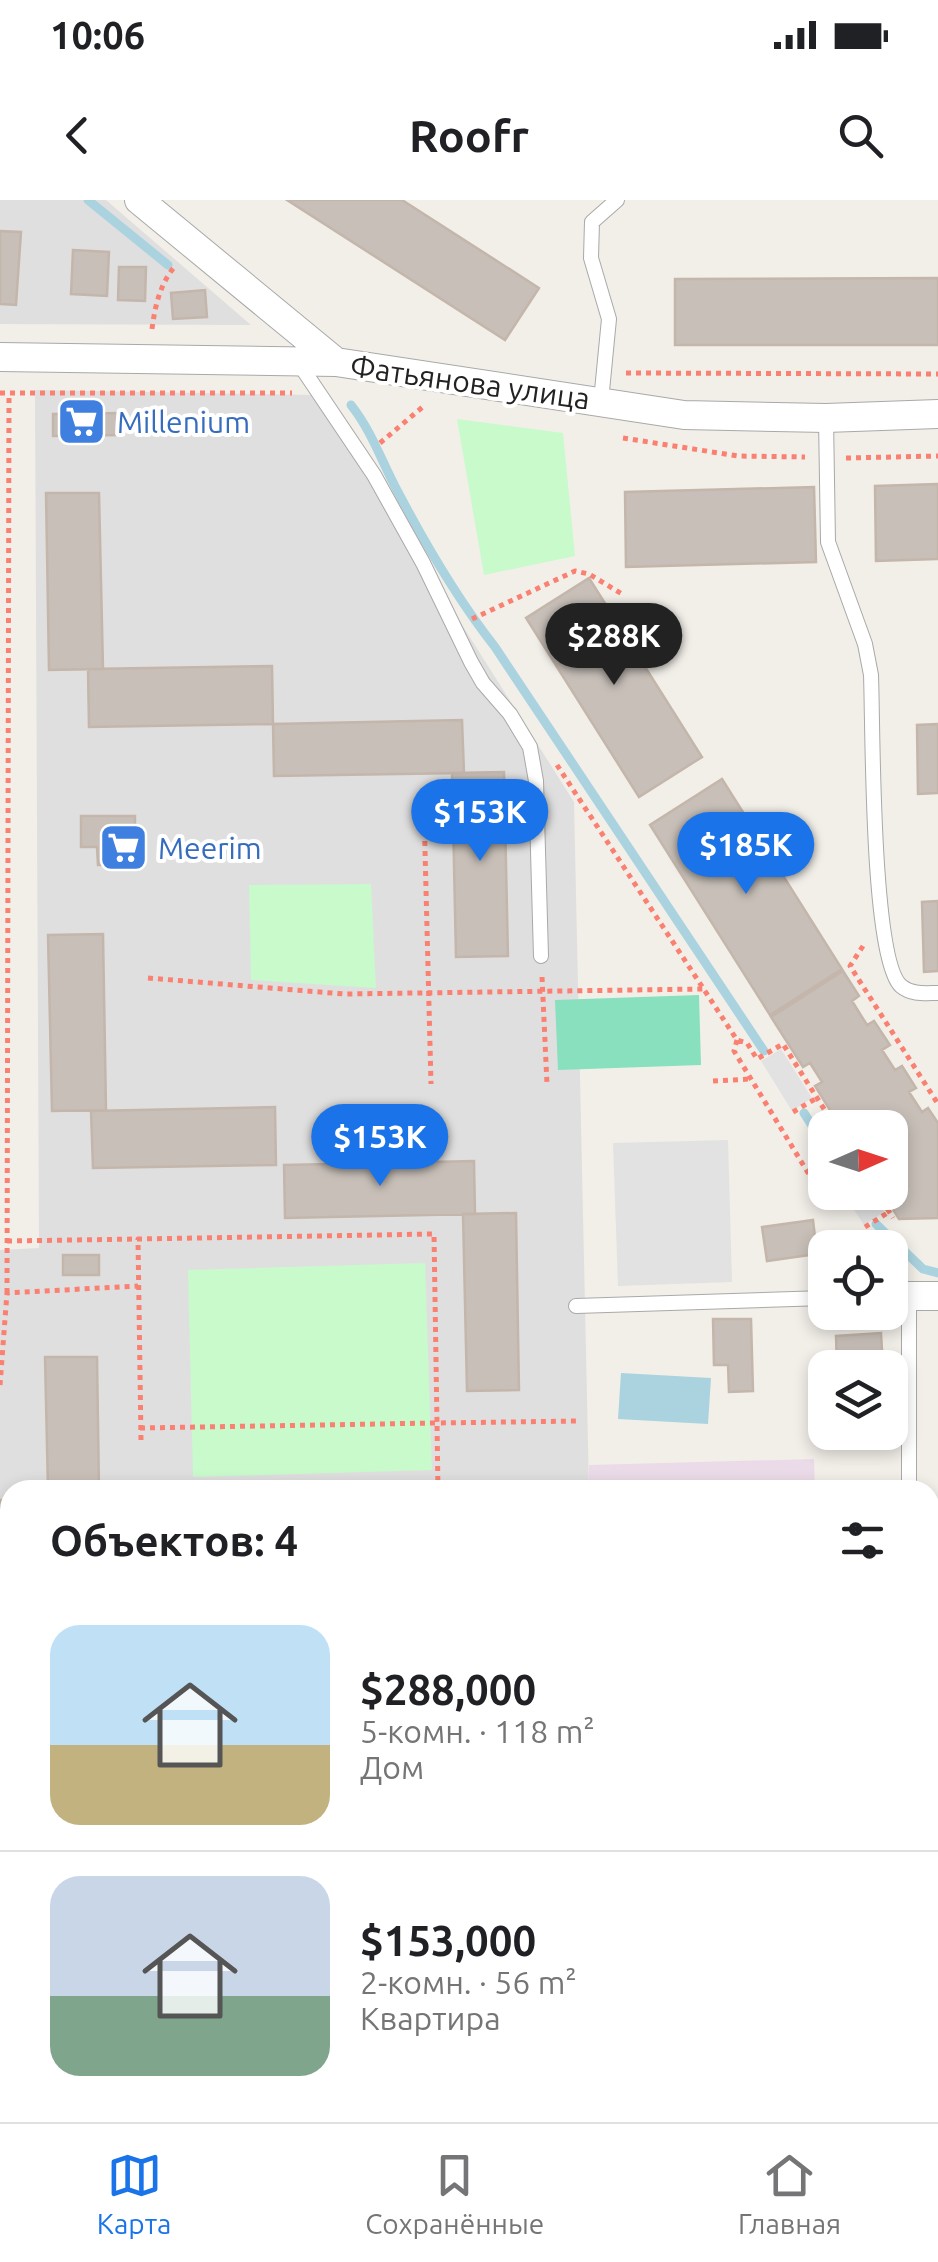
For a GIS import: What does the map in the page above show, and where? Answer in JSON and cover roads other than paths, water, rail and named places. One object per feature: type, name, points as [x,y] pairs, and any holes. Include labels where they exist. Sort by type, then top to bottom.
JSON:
[{"type":"street","points":[[139,200],[336,362]]},
{"type":"street","name":"Фатьянова улица","points":[[0,358],[336,362],[684,416],[826,418],[938,414]]},
{"type":"street","points":[[908,1296],[938,1296]]},
{"type":"lane","points":[[602,401],[609,319],[591,258],[592,222],[617,200]]},
{"type":"lane","points":[[298,361],[374,475],[477,672],[530,747],[536,782],[542,956]]},
{"type":"lane","points":[[826,418],[828,542],[866,644],[871,675],[881,916],[891,968],[900,986],[916,994],[938,993]]},
{"type":"lane","points":[[576,1306],[808,1299]]},
{"type":"lane","points":[[901,1330],[908,1480]]},
{"type":"water","points":[[621,1373],[711,1378],[708,1424],[618,1419]]},
{"type":"waterway","points":[[88,200],[168,265]]},
{"type":"waterway","points":[[351,405],[456,592],[764,1051]]},
{"type":"waterway","points":[[804,1113],[808,1119]]},
{"type":"waterway","points":[[876,1224],[923,1269],[938,1273]]},
{"type":"place","name":"Millenium","points":[[82,422]]},
{"type":"place","name":"Meerim","points":[[123,848]]}]
